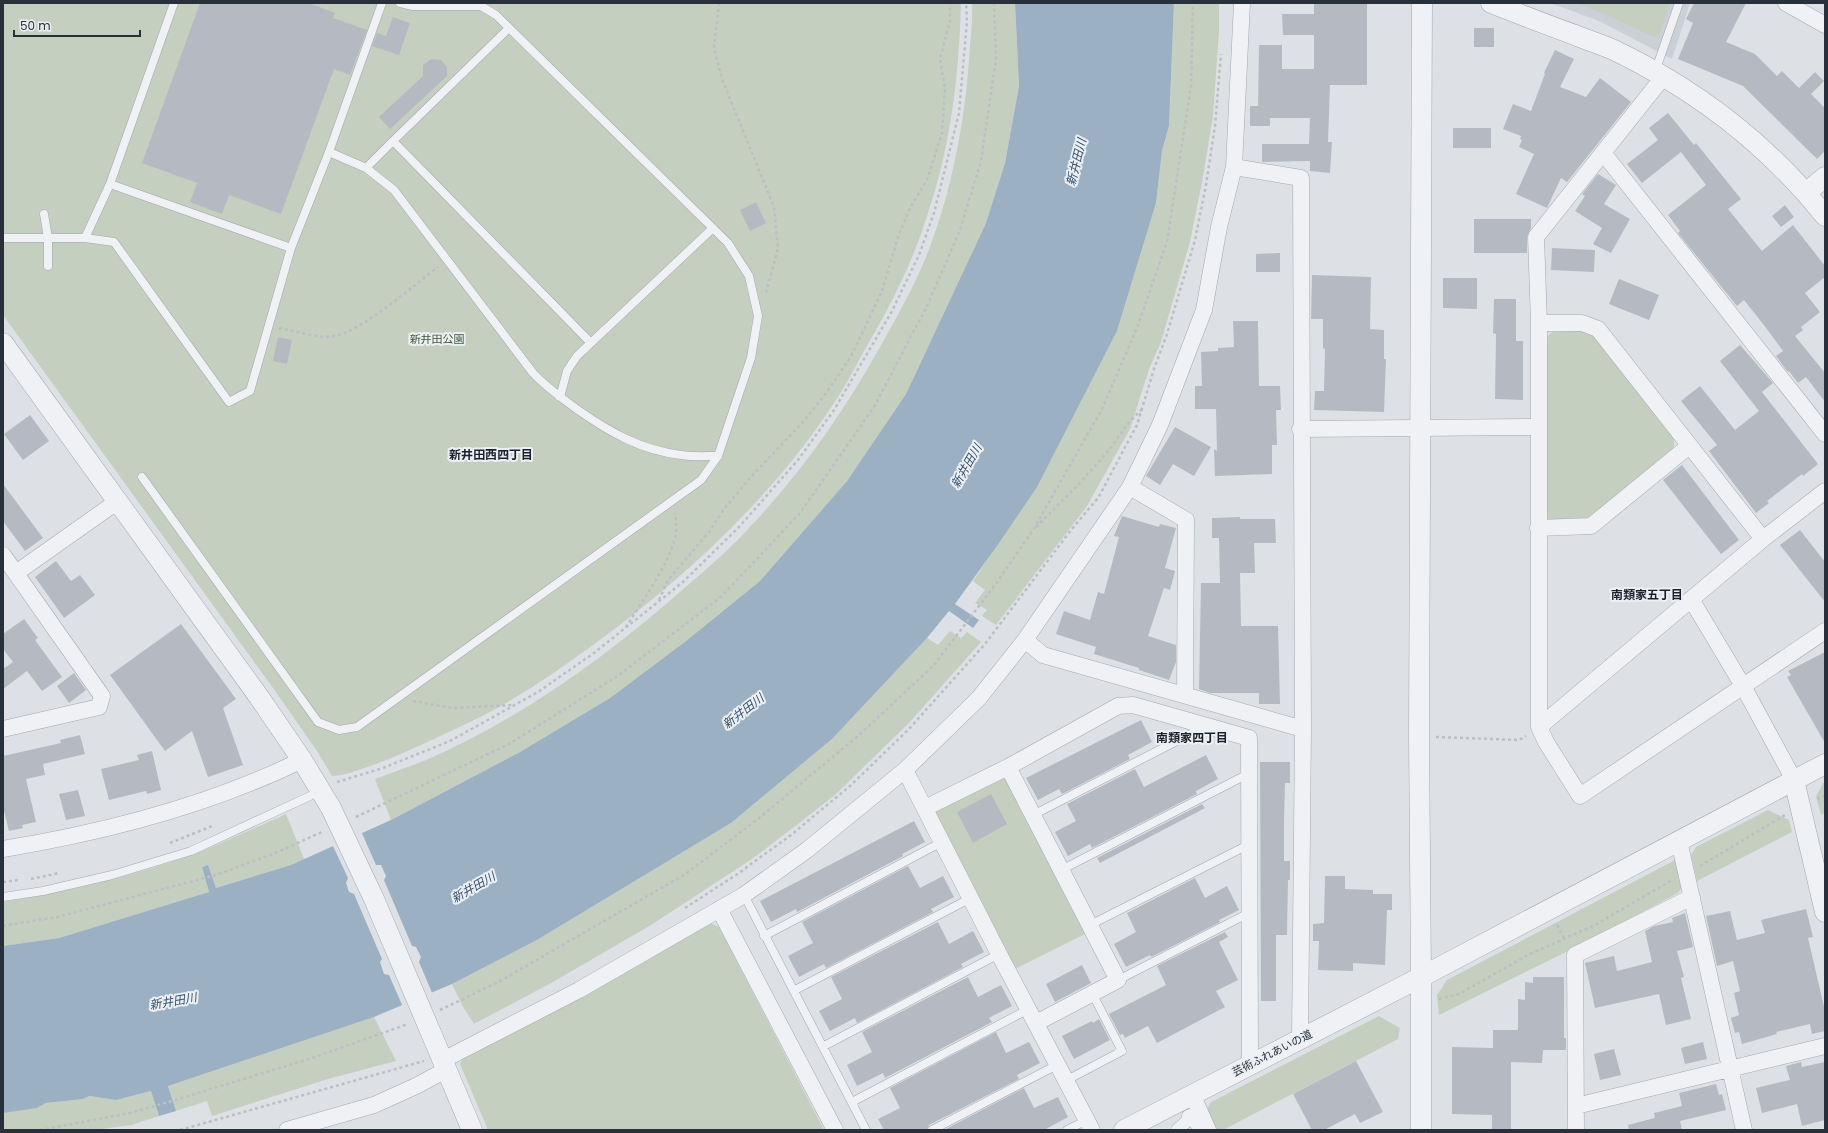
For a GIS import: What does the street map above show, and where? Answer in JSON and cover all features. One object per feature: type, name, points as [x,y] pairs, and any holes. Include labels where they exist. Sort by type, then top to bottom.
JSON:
[{"type":"street","points":[[287,1130],[334,1123],[416,1086],[439,1063],[579,990],[744,895],[807,850],[905,770],[979,698],[1025,640],[1130,487],[1160,425],[1204,310],[1219,227],[1234,167],[1242,3]]},
{"type":"street","points":[[1421,1130],[1419,744],[1422,3]]},
{"type":"street","points":[[1491,3],[1617,51],[1660,74],[1722,115],[1762,147],[1806,193],[1825,216]]},
{"type":"street","points":[[1786,3],[1825,24]]},
{"type":"street","points":[[1660,74],[1604,154],[1536,237],[1539,323],[1539,727],[1546,742],[1580,796],[1825,631]]},
{"type":"street","points":[[1604,154],[1825,434]]},
{"type":"street","points":[[1234,167],[1301,178],[1300,429],[1303,728],[1300,1039]]},
{"type":"street","points":[[1806,193],[1825,177]]},
{"type":"street","points":[[1539,323],[1582,323],[1598,329],[1763,539]]},
{"type":"street","points":[[3,343],[118,501],[302,760],[330,808],[374,899],[431,1033],[439,1063],[472,1130]]},
{"type":"street","points":[[1300,429],[1538,427]]},
{"type":"street","points":[[1538,528],[1591,526],[1689,446]]},
{"type":"street","points":[[1130,487],[1186,520],[1186,695]]},
{"type":"street","points":[[1539,727],[1763,539],[1825,491]]},
{"type":"street","points":[[16,573],[118,501]]},
{"type":"street","points":[[3,555],[102,696],[99,707],[3,729]]},
{"type":"street","points":[[1691,599],[1743,686],[1794,780],[1825,912]]},
{"type":"street","points":[[1025,640],[1043,654],[1303,728]]},
{"type":"street","points":[[925,808],[1008,766],[1118,706],[1133,705],[1249,738],[1250,1065]]},
{"type":"street","points":[[3,849],[86,834],[177,811],[264,779],[302,760]]},
{"type":"street","name":"芸術ふれあいの道","points":[[1124,1130],[1421,977],[1825,764]]},
{"type":"street","points":[[1008,766],[1060,870],[1090,924],[1118,980],[1036,1023]]},
{"type":"street","points":[[905,770],[999,954],[1059,1064],[1090,1125]]},
{"type":"street","points":[[1679,841],[1744,1130]]},
{"type":"street","points":[[1576,1130],[1575,955],[1692,896]]},
{"type":"street","points":[[719,909],[835,1130]]},
{"type":"street","points":[[1576,1106],[1825,1046]]},
{"type":"street","points":[[1192,1094],[1208,1130]]},
{"type":"street","points":[[1177,1130],[1187,1121],[1188,1116],[1191,1115],[1200,1130]]},
{"type":"lane","points":[[86,238],[110,184],[174,3]]},
{"type":"lane","points":[[3,238],[86,238],[114,242],[229,402],[250,391],[291,248],[329,152],[382,3]]},
{"type":"lane","points":[[142,477],[318,722],[339,730],[357,727],[672,502],[701,480],[718,456],[751,358],[758,316],[749,276],[728,243],[496,15],[481,6],[413,6],[400,3]]},
{"type":"lane","points":[[1660,74],[1679,3]]},
{"type":"lane","points":[[366,168],[510,28]]},
{"type":"lane","points":[[393,141],[590,342]]},
{"type":"lane","points":[[329,152],[366,168],[394,190],[546,388],[602,426],[626,440],[653,449],[682,455],[718,456]]},
{"type":"lane","points":[[110,184],[291,248]]},
{"type":"lane","points":[[44,214],[48,238],[48,266]]},
{"type":"lane","points":[[560,397],[567,371],[577,356],[590,342],[713,228]]},
{"type":"lane","points":[[1033,815],[1206,726]]},
{"type":"lane","points":[[1060,870],[1250,772]]},
{"type":"lane","points":[[3,897],[43,891],[112,875],[191,851],[310,796]]},
{"type":"lane","points":[[764,936],[942,842]]},
{"type":"lane","points":[[1090,924],[1250,844]]},
{"type":"lane","points":[[744,895],[764,936],[795,990],[866,1130]]},
{"type":"lane","points":[[795,990],[971,898]]},
{"type":"lane","points":[[1118,980],[1249,913]]},
{"type":"lane","points":[[824,1046],[999,954]]},
{"type":"lane","points":[[1067,1080],[1122,1051],[1092,994]]},
{"type":"lane","points":[[852,1102],[1029,1009]]},
{"type":"lane","points":[[932,1130],[1059,1064]]},
{"type":"lane","points":[[1067,1130],[1090,1125]]},
{"type":"path","points":[[719,3],[714,48],[722,79],[774,208],[778,248],[770,282],[758,316]]},
{"type":"path","points":[[659,601],[668,580],[709,532],[724,509],[750,478],[803,422],[827,392],[850,358],[882,291],[898,234],[911,206],[927,180],[942,133],[945,89],[940,59],[950,21],[950,3]]},
{"type":"path","points":[[352,819],[509,744],[619,675],[722,596],[800,513],[874,407],[927,306],[960,230],[980,161],[996,59],[994,3]]},
{"type":"path","points":[[435,1012],[500,982],[684,875],[758,819],[858,736],[934,665],[995,585],[1033,530],[1102,409],[1137,328],[1167,242],[1191,86],[1193,3]]},
{"type":"path","points":[[680,911],[755,862],[791,835],[831,802],[908,730],[960,674],[990,638],[1071,530],[1098,498],[1128,445],[1137,425],[1168,334],[1195,240],[1206,185],[1215,126],[1222,46]]},
{"type":"path","points":[[269,326],[314,335],[332,336],[348,332],[366,321],[448,260]]},
{"type":"path","points":[[1033,530],[1077,486],[1110,449],[1126,426],[1141,410]]},
{"type":"path","points":[[624,629],[655,580],[671,550],[675,536],[676,524],[675,511],[672,502]]},
{"type":"path","points":[[397,698],[452,708],[514,705]]},
{"type":"path","points":[[1432,737],[1519,740],[1539,727]]},
{"type":"path","points":[[1813,801],[1825,796]]},
{"type":"path","points":[[1432,1001],[1459,994],[1528,955],[1595,925],[1635,900],[1686,874],[1779,819],[1788,812]]},
{"type":"path","points":[[167,844],[214,825]]},
{"type":"path","points":[[3,926],[57,916],[216,875],[273,854],[323,832]]},
{"type":"path","points":[[3,882],[26,880],[64,872]]},
{"type":"path","points":[[1554,918],[1575,955]]},
{"type":"path","points":[[40,1130],[130,1113],[175,1100],[312,1058],[415,1021]]},
{"type":"path","points":[[180,1130],[329,1086],[418,1064],[439,1063]]},
{"type":"shaded area","points":[[1550,3],[1690,3],[1672,59],[1599,21]]},
{"type":"green space","name":"新井田公園","points":[[3,3],[961,3],[956,83],[948,136],[936,187],[916,247],[894,297],[845,386],[785,470],[756,502],[694,564],[627,619],[548,677],[486,714],[422,745],[363,769],[332,776],[317,751],[273,688],[3,315]]},
{"type":"green space","points":[[972,3],[1015,3],[1019,86],[1005,163],[986,223],[906,394],[847,481],[760,581],[686,641],[610,698],[520,752],[391,820],[375,779],[424,761],[460,744],[495,726],[563,684],[627,636],[712,564],[735,543],[804,464],[852,395],[866,371],[901,309],[931,244],[951,177],[961,129],[967,83],[972,24]]},
{"type":"green space","points":[[1174,3],[1219,3],[1219,32],[1213,116],[1190,242],[1161,342],[1149,369],[1130,429],[1087,506],[996,625],[982,616],[987,610],[975,603],[985,590],[973,581],[1037,486],[1117,331],[1156,203],[1162,151],[1169,126]]},
{"type":"green space","points":[[1576,3],[1670,3],[1660,33],[1654,37],[1602,13]]},
{"type":"green space","points":[[1584,331],[1594,336],[1674,438],[1674,448],[1590,516],[1581,521],[1551,522],[1545,517],[1547,337],[1552,332]]},
{"type":"green space","points":[[950,631],[961,638],[967,632],[981,642],[909,723],[835,795],[752,859],[651,925],[553,982],[474,1024],[463,1007],[452,984],[537,940],[731,823],[832,739],[927,638],[938,645]]},
{"type":"green space","points":[[1005,772],[1089,932],[1015,969],[932,812]]},
{"type":"green space","points":[[1825,780],[1825,813],[1821,815],[1816,796]]},
{"type":"green space","points":[[1768,810],[1789,820],[1792,832],[1697,881],[1691,855],[1696,847]]},
{"type":"green space","points":[[286,814],[304,859],[291,865],[216,888],[208,865],[202,867],[209,892],[59,938],[3,946],[3,902],[77,888],[150,869],[197,853]]},
{"type":"green space","points":[[1675,860],[1682,887],[1678,893],[1570,950],[1439,1015],[1437,995],[1447,980]]},
{"type":"green space","points":[[710,923],[719,927],[824,1130],[488,1130],[460,1064],[463,1057],[641,964]]},
{"type":"green space","points":[[1379,1016],[1400,1028],[1398,1039],[1223,1130],[1217,1130],[1206,1111],[1211,1102]]},
{"type":"green space","points":[[374,1017],[396,1061],[328,1079],[212,1116],[207,1101],[176,1111],[168,1086]]},
{"type":"green space","points":[[151,1091],[159,1116],[131,1125],[94,1130],[3,1130],[3,1113],[6,1112],[37,1108],[46,1103],[83,1099],[89,1096],[116,1100]]},
{"type":"water","name":"新井田川","points":[[1015,3],[1174,3],[1169,126],[1162,151],[1156,203],[1117,331],[1037,487],[955,604],[979,620],[973,628],[949,611],[927,638],[832,739],[731,823],[537,940],[452,984],[374,1017],[168,1086],[176,1111],[159,1116],[151,1091],[116,1100],[89,1096],[83,1099],[46,1103],[37,1108],[3,1113],[3,946],[59,938],[209,892],[202,867],[208,865],[216,888],[291,865],[391,820],[520,752],[610,698],[686,641],[760,581],[847,481],[906,394],[986,223],[1005,163],[1019,86]]},
{"type":"pier","points":[[361,831],[376,865],[381,865],[386,876],[384,880],[412,946],[416,947],[421,957],[419,962],[433,995],[403,1007],[389,975],[384,974],[380,962],[382,959],[354,894],[349,892],[346,883],[348,878],[332,844]]},
{"type":"building","points":[[200,3],[309,3],[335,13],[333,18],[367,30],[350,75],[334,69],[281,214],[229,195],[222,214],[190,202],[197,183],[142,163]]},
{"type":"building","points":[[1314,3],[1367,3],[1367,85],[1330,85],[1328,142],[1332,142],[1330,173],[1310,171],[1310,161],[1262,162],[1262,144],[1309,144],[1310,118],[1270,118],[1270,126],[1250,126],[1250,106],[1258,106],[1259,45],[1282,45],[1282,69],[1314,69],[1314,35],[1283,35],[1282,14],[1314,14]]},
{"type":"building","points":[[1694,3],[1746,3],[1726,42],[1755,54],[1777,76],[1782,71],[1799,88],[1815,72],[1824,81],[1811,94],[1825,108],[1825,151],[1817,159],[1743,86],[1678,59],[1693,23],[1686,19]]},
{"type":"building","points":[[393,17],[410,23],[399,55],[372,46],[377,33],[386,36]]},
{"type":"building","points":[[1474,28],[1494,28],[1494,47],[1474,47]]},
{"type":"building","points":[[1555,50],[1574,59],[1560,87],[1586,97],[1600,78],[1631,102],[1567,182],[1561,178],[1547,208],[1516,194],[1534,154],[1519,147],[1522,140],[1520,139],[1521,136],[1503,129],[1513,104],[1531,111],[1545,74],[1544,73]]},
{"type":"building","points":[[431,59],[441,60],[447,67],[447,76],[390,129],[379,117],[423,76],[423,65]]},
{"type":"building","points":[[1668,113],[1694,145],[1696,143],[1741,199],[1728,209],[1762,251],[1793,225],[1825,266],[1825,277],[1805,293],[1820,312],[1801,327],[1803,330],[1795,336],[1825,373],[1825,402],[1806,377],[1798,383],[1789,371],[1788,372],[1776,356],[1783,351],[1767,329],[1744,300],[1737,306],[1678,233],[1680,231],[1668,215],[1706,185],[1681,152],[1642,183],[1627,164],[1658,140],[1649,128]]},
{"type":"building","points":[[1453,128],[1491,128],[1491,148],[1453,148]]},
{"type":"building","points":[[1598,174],[1616,185],[1604,204],[1630,219],[1611,253],[1593,244],[1602,228],[1575,211],[1585,196],[1582,194]]},
{"type":"building","points":[[756,202],[766,223],[750,231],[740,210]]},
{"type":"building","points":[[1785,205],[1794,217],[1781,227],[1772,216]]},
{"type":"building","points":[[1474,219],[1531,219],[1531,228],[1527,237],[1527,253],[1474,253]]},
{"type":"building","points":[[1552,248],[1595,250],[1594,272],[1551,270]]},
{"type":"building","points":[[1280,253],[1280,272],[1256,272],[1256,254]]},
{"type":"building","points":[[1312,275],[1371,277],[1370,329],[1384,330],[1384,359],[1386,359],[1384,412],[1314,410],[1315,391],[1324,391],[1325,349],[1323,348],[1323,319],[1311,319]]},
{"type":"building","points":[[1443,278],[1477,278],[1477,309],[1443,308]]},
{"type":"building","points":[[1619,279],[1659,295],[1649,320],[1609,304]]},
{"type":"building","points":[[1494,299],[1516,299],[1516,341],[1523,341],[1523,400],[1495,399],[1496,334],[1493,333]]},
{"type":"building","points":[[1233,321],[1258,321],[1259,386],[1280,386],[1281,410],[1276,410],[1277,445],[1272,445],[1272,474],[1215,476],[1214,449],[1217,451],[1216,409],[1195,409],[1195,386],[1202,386],[1201,352],[1218,351],[1218,348],[1234,347]]},
{"type":"building","points":[[278,337],[292,340],[287,364],[273,361]]},
{"type":"building","points":[[1740,345],[1773,383],[1762,392],[1818,464],[1803,476],[1802,474],[1767,501],[1769,503],[1756,513],[1709,451],[1717,445],[1681,401],[1700,386],[1735,430],[1759,411],[1720,361]]},
{"type":"building","points":[[30,415],[49,441],[23,460],[4,434]]},
{"type":"building","points":[[1175,427],[1211,447],[1194,476],[1173,464],[1160,485],[1146,476]]},
{"type":"building","points":[[1682,465],[1739,540],[1721,554],[1663,480]]},
{"type":"building","points":[[3,484],[43,538],[25,551],[3,521]]},
{"type":"building","points":[[1122,516],[1159,527],[1160,524],[1176,528],[1165,568],[1175,571],[1170,590],[1164,588],[1148,636],[1176,645],[1176,662],[1169,680],[1139,670],[1139,668],[1094,654],[1096,647],[1056,634],[1064,611],[1090,620],[1098,592],[1104,594],[1119,537],[1114,536]]},
{"type":"building","points":[[1240,517],[1240,519],[1275,519],[1276,543],[1254,543],[1255,573],[1240,573],[1241,626],[1278,626],[1280,704],[1259,704],[1259,693],[1210,693],[1199,689],[1201,583],[1220,583],[1219,538],[1212,538],[1212,518]]},
{"type":"building","points":[[1800,530],[1825,562],[1825,602],[1780,545]]},
{"type":"building","points":[[56,561],[71,581],[80,575],[95,595],[64,618],[35,577]]},
{"type":"building","points":[[24,619],[38,638],[35,640],[62,677],[42,691],[27,671],[3,689],[3,669],[13,662],[3,649],[3,634]]},
{"type":"building","points":[[181,624],[236,699],[223,708],[243,765],[208,777],[192,731],[165,751],[110,675]]},
{"type":"building","points":[[1825,652],[1825,743],[1787,677],[1791,675],[1788,671]]},
{"type":"building","points":[[74,673],[86,690],[69,703],[57,686]]},
{"type":"building","points":[[1141,720],[1152,742],[1128,755],[1130,759],[1062,794],[1059,789],[1038,800],[1026,778]]},
{"type":"building","points":[[80,735],[85,754],[43,764],[45,775],[26,779],[36,822],[22,825],[23,828],[9,831],[3,807],[3,756],[61,743],[60,740]]},
{"type":"building","points":[[152,751],[161,790],[147,794],[146,791],[109,800],[101,769],[139,760],[137,755]]},
{"type":"building","points":[[1206,755],[1218,779],[1196,791],[1197,794],[1092,848],[1090,844],[1068,856],[1055,832],[1076,821],[1067,804],[1135,769],[1144,787]]},
{"type":"building","points":[[1260,762],[1290,762],[1290,783],[1285,783],[1284,822],[1284,861],[1290,861],[1290,880],[1288,880],[1287,935],[1276,935],[1276,1001],[1261,1001]]},
{"type":"building","points":[[78,790],[85,816],[66,820],[59,794]]},
{"type":"building","points":[[991,794],[1007,824],[973,843],[957,812]]},
{"type":"building","points":[[1202,804],[1205,808],[1100,863],[1097,858]]},
{"type":"building","points":[[914,821],[925,842],[902,854],[903,856],[797,912],[796,909],[771,922],[760,901]]},
{"type":"building","points":[[908,866],[920,888],[943,876],[954,897],[931,909],[933,912],[826,968],[824,964],[799,977],[788,956],[813,943],[802,922]]},
{"type":"building","points":[[1325,876],[1345,876],[1345,889],[1373,890],[1373,894],[1392,894],[1392,910],[1387,910],[1385,965],[1353,963],[1353,971],[1318,970],[1319,941],[1313,941],[1313,924],[1324,923]]},
{"type":"building","points":[[1195,878],[1205,898],[1227,886],[1239,910],[1219,920],[1220,922],[1151,957],[1150,955],[1126,967],[1114,944],[1136,932],[1127,913]]},
{"type":"building","points":[[1806,909],[1813,937],[1808,938],[1825,1011],[1825,1031],[1812,1034],[1810,1024],[1776,1032],[1777,1034],[1742,1044],[1739,1032],[1735,1033],[1731,1018],[1739,1015],[1734,993],[1740,991],[1733,961],[1717,966],[1706,916],[1730,911],[1737,940],[1765,933],[1761,920]]},
{"type":"building","points":[[1685,913],[1693,947],[1677,951],[1684,977],[1681,978],[1691,1019],[1666,1025],[1659,994],[1595,1008],[1585,963],[1614,956],[1617,971],[1652,962],[1645,931],[1654,926],[1673,922],[1672,918]]},
{"type":"building","points":[[938,922],[949,944],[973,931],[984,952],[961,964],[963,967],[857,1023],[855,1018],[830,1031],[819,1011],[842,999],[831,977]]},
{"type":"building","points":[[1225,932],[1228,937],[1219,942],[1238,980],[1216,991],[1225,1007],[1157,1043],[1148,1026],[1125,1038],[1123,1034],[1120,1035],[1109,1014],[1166,985],[1157,966]]},
{"type":"building","points":[[1082,965],[1091,983],[1055,1002],[1046,984]]},
{"type":"building","points":[[968,977],[978,997],[1001,985],[1012,1006],[989,1018],[992,1022],[885,1078],[883,1073],[857,1086],[847,1065],[872,1052],[862,1032]]},
{"type":"building","points":[[1533,977],[1564,977],[1564,1038],[1566,1038],[1566,1050],[1543,1050],[1542,1063],[1511,1062],[1511,1130],[1492,1130],[1492,1115],[1452,1114],[1452,1047],[1493,1048],[1493,1030],[1518,1030],[1518,999],[1525,1000],[1525,982],[1533,983]]},
{"type":"building","points":[[1099,1019],[1110,1040],[1074,1059],[1062,1036]]},
{"type":"building","points":[[996,1032],[1006,1053],[1029,1042],[1040,1063],[1017,1075],[1019,1079],[929,1125],[927,1130],[884,1130],[878,1119],[900,1108],[890,1088]]},
{"type":"building","points":[[1703,1042],[1707,1059],[1685,1064],[1681,1048]]},
{"type":"building","points":[[1614,1049],[1621,1075],[1600,1080],[1594,1054]]},
{"type":"building","points":[[1356,1061],[1383,1112],[1360,1123],[1355,1114],[1324,1130],[1312,1130],[1293,1094]]},
{"type":"building","points":[[1801,1062],[1802,1067],[1825,1062],[1825,1120],[1802,1126],[1797,1104],[1762,1113],[1756,1088],[1790,1080],[1786,1066]]},
{"type":"building","points":[[1716,1084],[1719,1095],[1722,1094],[1726,1110],[1680,1121],[1682,1130],[1629,1130],[1628,1125],[1655,1118],[1654,1113],[1682,1106],[1679,1093]]},
{"type":"building","points":[[1024,1088],[1034,1108],[1058,1097],[1068,1117],[1044,1130],[944,1130]]},
{"type":"district","name":"新井田西四丁目","points":[[491,454]]},
{"type":"district","name":"南類家五丁目","points":[[1647,594]]},
{"type":"district","name":"南類家四丁目","points":[[1192,737]]}]
